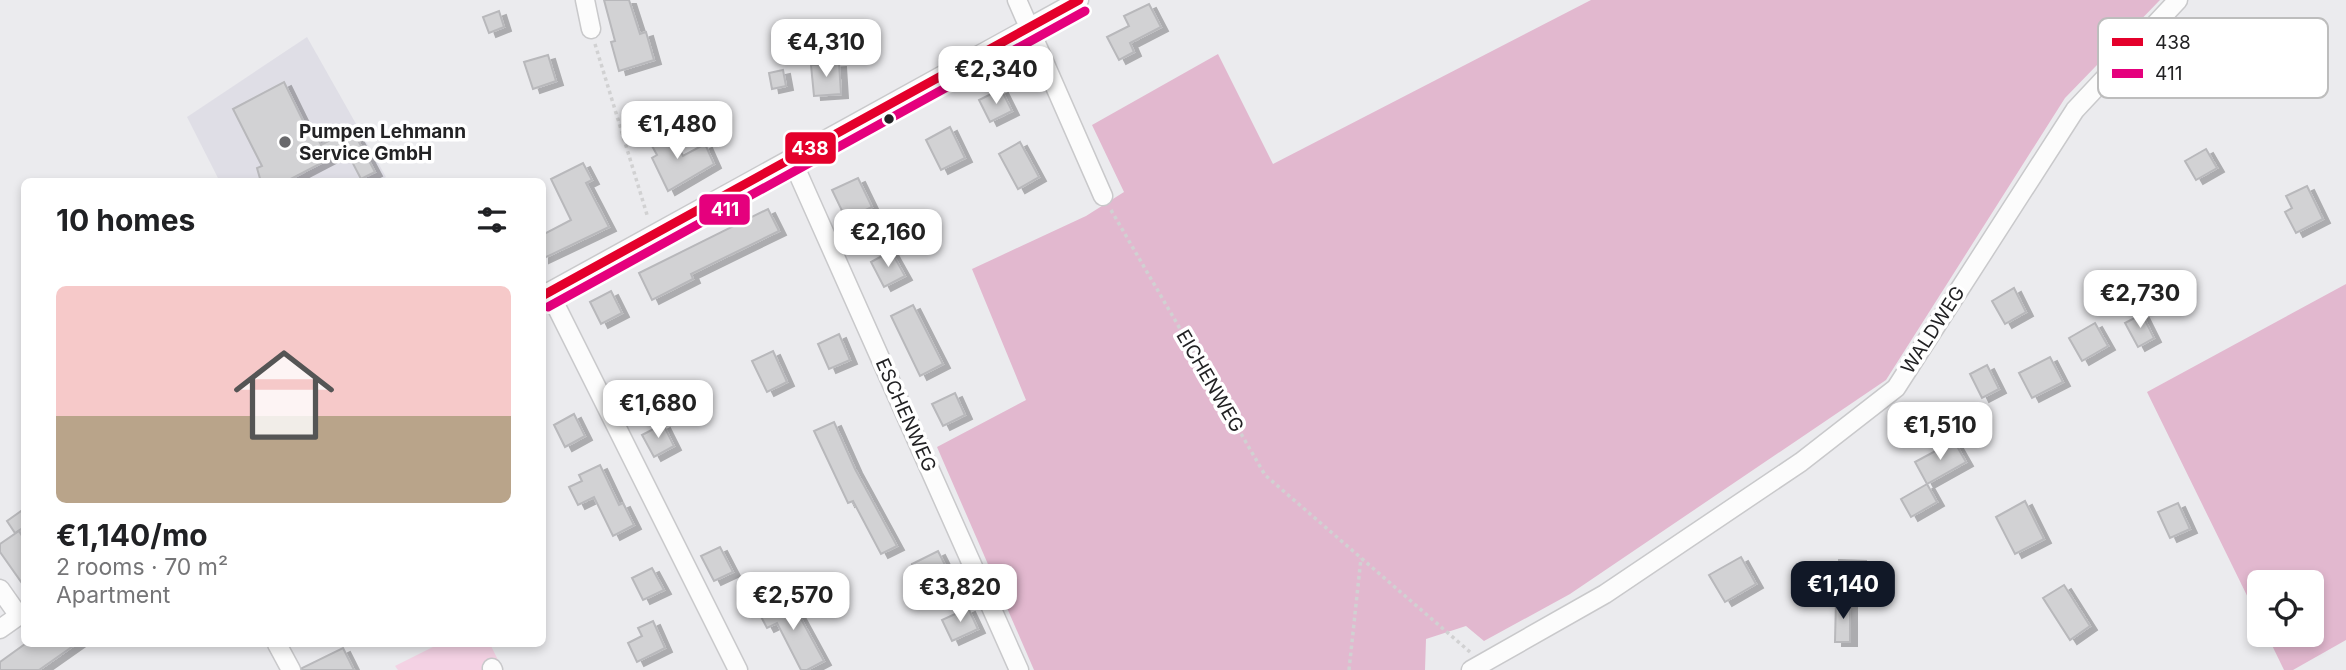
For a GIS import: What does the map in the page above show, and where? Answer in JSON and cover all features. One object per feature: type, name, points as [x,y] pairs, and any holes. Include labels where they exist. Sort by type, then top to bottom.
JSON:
[{"type":"street","points":[[585,0],[591,29]]},
{"type":"street","points":[[1017,0],[1103,196]]},
{"type":"street","points":[[738,670],[546,294],[1079,0]]},
{"type":"street","name":"WALDWEG","points":[[2161,18],[2178,0]]},
{"type":"street","name":"WALDWEG","points":[[1477,667],[1605,594],[1801,462],[1896,388],[2075,110],[2098,85]]},
{"type":"street","name":"ESCHENWEG","points":[[792,160],[1019,670]]},
{"type":"street","points":[[0,589],[21,613]]},
{"type":"street","points":[[0,629],[21,615]]},
{"type":"street","points":[[279,647],[291,670]]},
{"type":"path","points":[[591,29],[653,235]]},
{"type":"path","name":"EICHENWEG","points":[[1103,196],[1265,475],[1361,558],[1477,667]]},
{"type":"path","points":[[1349,670],[1361,558]]},
{"type":"shaded area","points":[[1591,0],[2160,0],[2143,18],[2098,18],[2098,64],[2065,98],[1886,380],[1570,594],[1484,641],[1466,626],[1426,639],[1425,670],[1034,670],[937,447],[1026,400],[972,269],[1086,216],[1124,192],[1092,125],[1218,54],[1273,164]]},
{"type":"shaded area","points":[[307,37],[386,177],[218,178],[187,117]]},
{"type":"shaded area","points":[[2346,284],[2346,640],[2293,670],[2284,670],[2273,647],[2324,647],[2324,570],[2247,570],[2247,596],[2147,392]]},
{"type":"shaded area","points":[[433,647],[492,647],[503,670],[398,670],[395,666]]},
{"type":"building","points":[[604,0],[629,0],[640,34],[646,32],[654,60],[619,71],[611,42],[615,41]]},
{"type":"building","points":[[1149,4],[1161,27],[1130,43],[1134,52],[1119,60],[1107,37],[1129,26],[1124,16]]},
{"type":"building","points":[[499,11],[504,27],[489,33],[483,17]]},
{"type":"building","points":[[548,55],[556,81],[533,89],[524,62]]},
{"type":"building","points":[[839,63],[841,94],[814,96],[811,65]]},
{"type":"building","points":[[783,70],[786,86],[772,89],[769,73]]},
{"type":"building","name":"Pumpen Lehmann Service GmbH","points":[[284,82],[305,125],[310,123],[321,145],[352,129],[375,172],[360,178],[346,150],[293,178],[260,178],[257,168],[262,166],[233,109]]},
{"type":"building","points":[[1001,89],[1012,111],[990,122],[979,100]]},
{"type":"building","points":[[950,127],[965,158],[941,170],[926,140]]},
{"type":"building","points":[[663,128],[675,153],[680,150],[683,156],[705,144],[714,164],[668,191],[652,158],[657,155],[647,137]]},
{"type":"building","points":[[1020,142],[1039,177],[1018,189],[999,154]]},
{"type":"building","points":[[2206,149],[2217,168],[2196,180],[2185,161]]},
{"type":"building","points":[[583,163],[592,180],[586,183],[609,227],[546,257],[546,233],[571,220],[551,179]]},
{"type":"building","points":[[858,178],[872,207],[846,219],[832,190]]},
{"type":"building","points":[[2307,186],[2323,219],[2296,233],[2285,212],[2292,208],[2286,196]]},
{"type":"building","points":[[768,209],[779,231],[691,274],[693,279],[652,300],[639,273]]},
{"type":"building","points":[[891,251],[905,276],[884,287],[871,262]]},
{"type":"building","points":[[2014,288],[2026,312],[2005,324],[1992,301]]},
{"type":"building","points":[[611,291],[622,313],[601,324],[590,302]]},
{"type":"building","points":[[913,305],[943,364],[920,376],[891,316]]},
{"type":"building","points":[[2142,314],[2154,338],[2138,347],[2125,323]]},
{"type":"building","points":[[2095,323],[2108,346],[2082,361],[2069,338]]},
{"type":"building","points":[[839,334],[850,360],[829,369],[818,344]]},
{"type":"building","points":[[773,351],[787,382],[767,392],[752,361]]},
{"type":"building","points":[[2050,357],[2063,382],[2032,398],[2019,373]]},
{"type":"building","points":[[1987,365],[1999,389],[1982,398],[1970,374]]},
{"type":"building","points":[[955,393],[965,415],[943,426],[932,404]]},
{"type":"building","points":[[574,414],[585,436],[565,447],[554,425]]},
{"type":"building","points":[[834,422],[855,469],[897,546],[881,554],[853,501],[848,503],[814,431]]},
{"type":"building","points":[[663,424],[674,446],[654,457],[642,435]]},
{"type":"building","points":[[1954,441],[1966,462],[1927,484],[1915,462]]},
{"type":"building","points":[[600,465],[619,505],[623,503],[634,525],[613,536],[594,497],[578,505],[569,487],[582,481],[579,475]]},
{"type":"building","points":[[1927,484],[1937,502],[1911,517],[1901,499]]},
{"type":"building","points":[[2025,501],[2044,539],[2015,554],[1996,517]]},
{"type":"building","points":[[2178,503],[2190,529],[2170,538],[2158,512]]},
{"type":"building","points":[[21,511],[21,529],[15,533],[7,521]]},
{"type":"building","points":[[19,531],[21,534],[21,582],[0,552],[0,544]]},
{"type":"building","points":[[720,547],[733,572],[714,581],[701,556]]},
{"type":"building","points":[[938,551],[947,569],[921,581],[912,564]]},
{"type":"building","points":[[1741,557],[1756,584],[1725,602],[1709,575]]},
{"type":"building","points":[[1839,560],[1866,561],[1865,586],[1838,585]]},
{"type":"building","points":[[652,568],[664,590],[643,600],[632,578]]},
{"type":"building","points":[[2064,585],[2090,626],[2070,640],[2043,598]]},
{"type":"building","points":[[788,595],[824,661],[807,670],[801,670],[777,623],[767,628],[758,611]]},
{"type":"building","points":[[1836,599],[1850,599],[1850,642],[1835,642]]},
{"type":"building","points":[[968,608],[978,629],[952,641],[942,620]]},
{"type":"building","points":[[653,621],[665,648],[637,662],[628,643],[642,636],[638,628]]},
{"type":"building","points":[[21,647],[72,647],[39,670],[0,670],[0,662]]},
{"type":"building","points":[[343,648],[354,670],[302,670],[302,668]]},
{"type":"transit line","name":"438","points":[[546,294],[1079,0]]},
{"type":"transit line","name":"411","points":[[548,307],[1085,11]]},
{"type":"place","name":"Pumpen Lehmann Service GmbH","points":[[285,142]]}]
